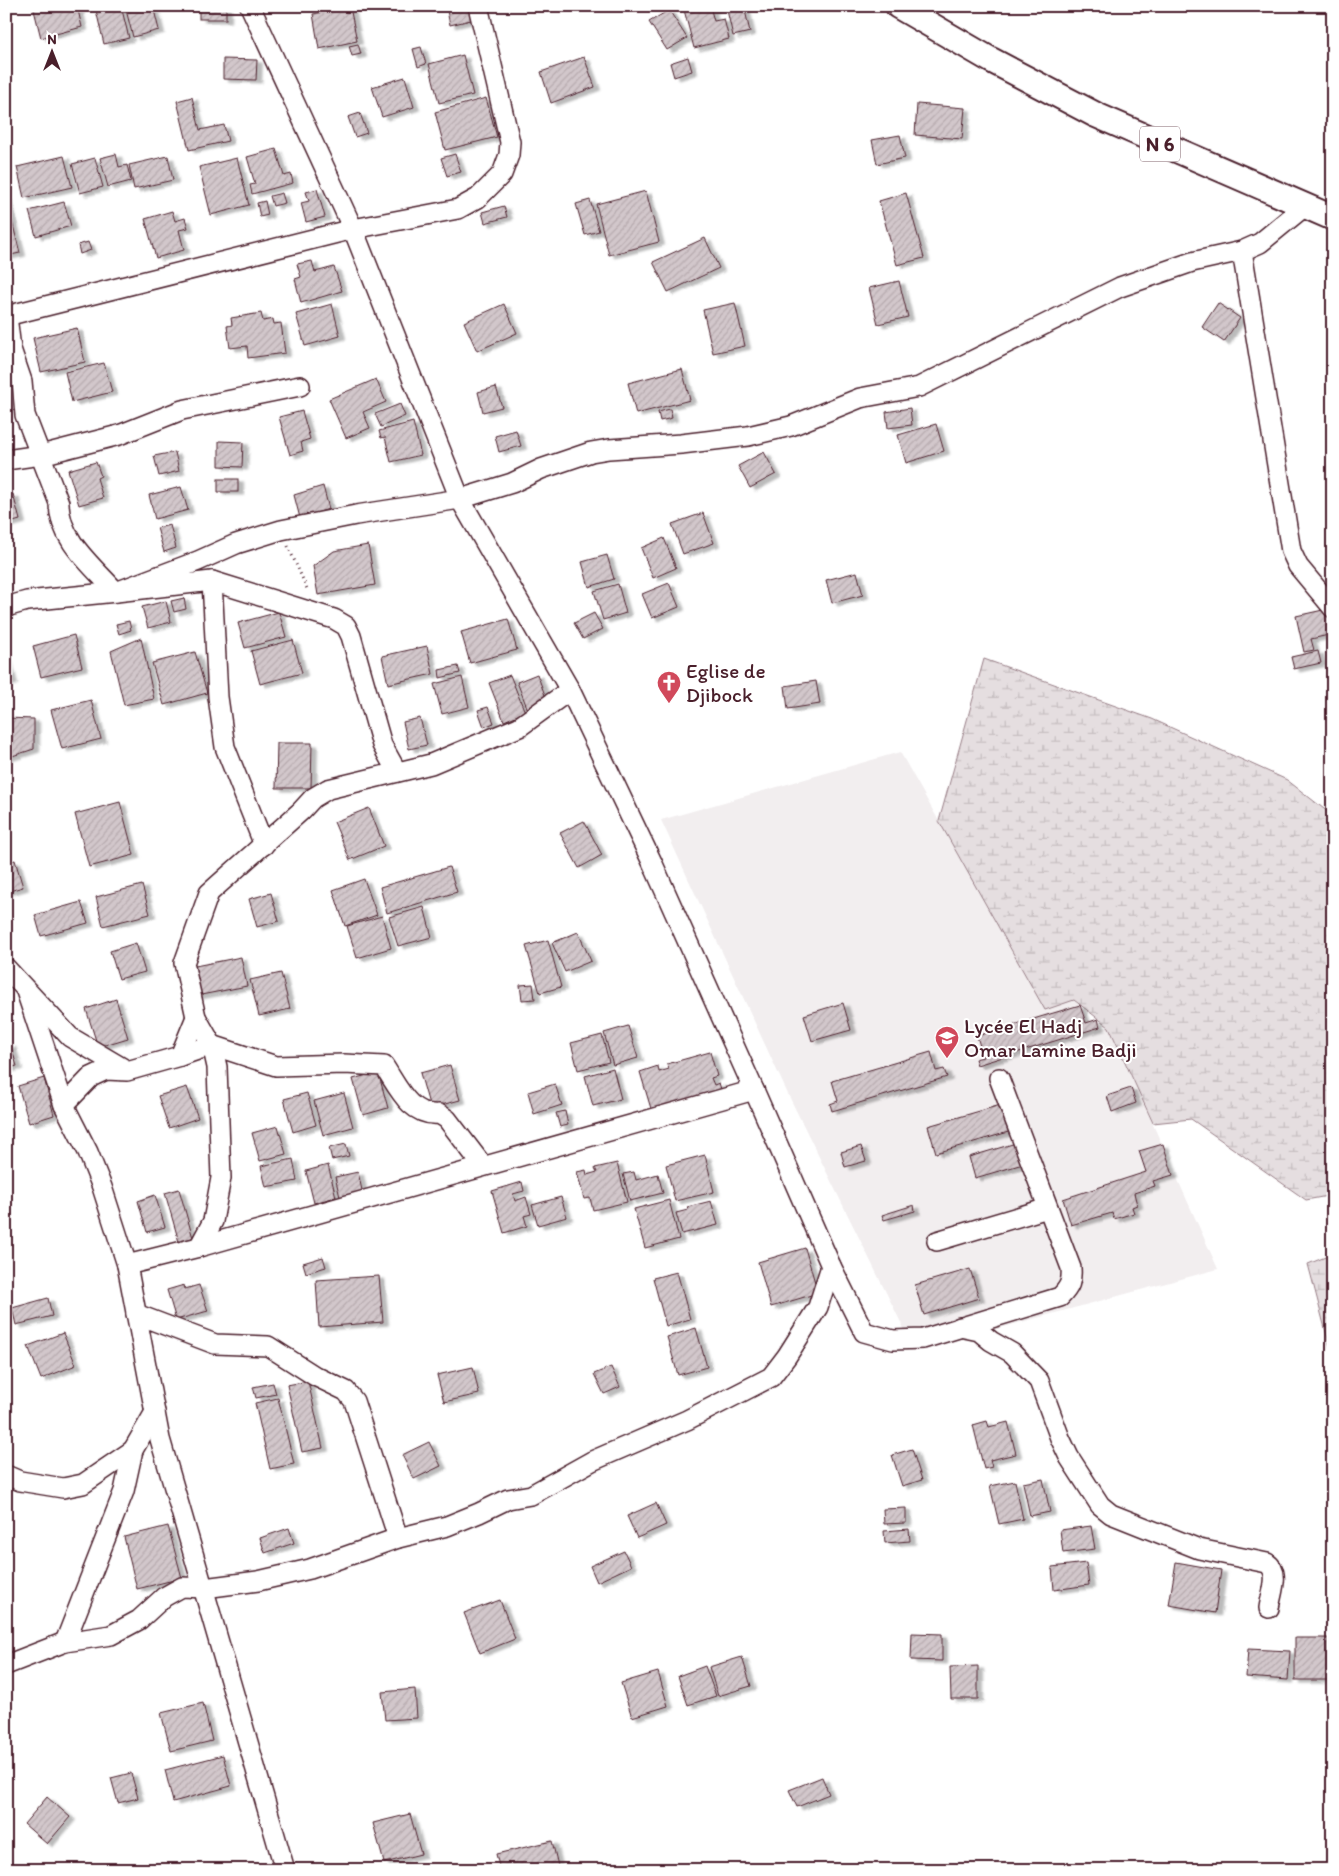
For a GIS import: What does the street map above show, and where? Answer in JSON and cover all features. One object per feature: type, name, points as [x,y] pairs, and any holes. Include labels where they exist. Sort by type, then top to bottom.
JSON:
[{"type":"main road","name":"N 6","points":[[898,6],[991,60],[1096,115],[1333,218]]},
{"type":"street","points":[[250,6],[352,228],[460,499],[570,690],[652,862],[831,1266],[864,1332],[893,1340],[923,1339],[1060,1297],[1068,1289],[1072,1280],[1071,1268],[1000,1078]]},
{"type":"street","points":[[116,592],[72,544],[60,516],[60,503],[26,416],[22,381],[11,350],[6,316],[352,228],[458,208],[478,198],[502,174],[509,155],[510,142],[478,6]]},
{"type":"street","points":[[116,592],[198,561],[236,544],[281,530],[460,499],[512,483],[541,469],[591,452],[748,436],[791,426],[860,398],[919,387],[1120,287],[1192,262],[1242,251],[1260,243],[1305,206]]},
{"type":"street","points":[[1242,251],[1291,551],[1298,566],[1333,608]]},
{"type":"street","points":[[6,460],[41,454],[119,435],[182,410],[300,386]]},
{"type":"street","points":[[212,582],[218,697],[225,748],[264,845]]},
{"type":"street","points":[[6,607],[27,600],[212,582],[334,619],[346,626],[382,745],[397,772]]},
{"type":"street","points":[[199,1247],[214,1221],[221,1178],[217,1067],[212,1045],[196,1017],[184,963],[209,893],[264,845],[313,798],[328,789],[431,764],[519,728],[570,690]]},
{"type":"street","points":[[6,968],[70,1037],[127,1071]]},
{"type":"street","points":[[26,991],[64,1105],[88,1152],[102,1187],[127,1266],[160,1439],[285,1870]]},
{"type":"street","points":[[180,1056],[196,1017]]},
{"type":"street","points":[[64,1105],[91,1077],[106,1070],[127,1071],[212,1045],[276,1066],[344,1064],[384,1066],[407,1101],[416,1109],[428,1115],[439,1114],[447,1119],[482,1166]]},
{"type":"street","points":[[127,1266],[754,1090]]},
{"type":"street","points":[[937,1241],[1048,1208]]},
{"type":"street","points":[[6,1665],[65,1642],[111,1635],[139,1620],[164,1597],[182,1587],[204,1588],[258,1581],[310,1569],[398,1538],[447,1526],[508,1499],[530,1495],[592,1461],[687,1420],[771,1377],[788,1356],[818,1307],[831,1266]]},
{"type":"street","points":[[136,1314],[215,1344],[268,1346],[315,1376],[346,1391],[354,1401],[398,1538]]},
{"type":"street","points":[[960,1327],[979,1330],[991,1341],[1012,1353],[1039,1381],[1069,1457],[1100,1505],[1111,1514],[1199,1549],[1267,1563],[1273,1567],[1275,1575],[1268,1608]]},
{"type":"street","points":[[65,1642],[124,1491],[133,1450],[155,1412]]},
{"type":"street","points":[[6,1475],[20,1481],[63,1488],[83,1484],[133,1450]]},
{"type":"path","points":[[281,530],[310,596],[312,613]]},
{"type":"shaded area","name":"Lycée El Hadj Omar Lamine Badji","points":[[900,752],[1045,1009],[1074,999],[1095,1028],[1109,1027],[1218,1269],[915,1351],[786,1090],[661,820]]},
{"type":"green space","points":[[984,659],[1152,719],[1287,780],[1333,816],[1333,1195],[1306,1200],[1191,1119],[1153,1123],[1109,1027],[1074,1000],[1045,1010],[939,821]]},
{"type":"green space","points":[[1333,1254],[1333,1359],[1308,1264]]},
{"type":"building","points":[[33,6],[77,6],[82,27],[41,38]]},
{"type":"building","points":[[95,6],[121,6],[129,38],[104,44]]},
{"type":"building","points":[[125,6],[153,6],[159,30],[133,37]]},
{"type":"building","points":[[199,6],[226,6],[226,19],[199,19]]},
{"type":"building","points":[[446,6],[472,6],[475,19],[450,25]]},
{"type":"building","points":[[683,6],[721,6],[711,10],[714,21],[724,19],[729,39],[694,48]]},
{"type":"building","points":[[726,6],[744,6],[750,32],[733,36]]},
{"type":"building","points":[[350,7],[357,41],[319,49],[313,14]]},
{"type":"building","points":[[669,10],[687,38],[667,50],[649,22]]},
{"type":"building","points":[[358,44],[361,54],[352,56],[349,46]]},
{"type":"building","points":[[421,47],[426,64],[418,67],[413,49]]},
{"type":"building","points":[[463,55],[473,95],[439,103],[429,64]]},
{"type":"building","points":[[584,57],[595,87],[551,103],[541,72]]},
{"type":"building","points":[[688,57],[692,71],[674,77],[670,63]]},
{"type":"building","points":[[223,59],[257,60],[256,80],[223,79]]},
{"type":"building","points":[[405,77],[414,107],[382,117],[372,87]]},
{"type":"building","points":[[192,97],[200,130],[224,125],[228,141],[189,150],[177,101]]},
{"type":"building","points":[[486,98],[497,137],[445,150],[435,112]]},
{"type":"building","points":[[917,104],[965,108],[962,139],[915,135]]},
{"type":"building","points":[[360,113],[367,133],[355,137],[348,117]]},
{"type":"building","points":[[900,135],[905,158],[877,164],[872,140]]},
{"type":"building","points":[[276,149],[284,176],[291,174],[293,183],[252,194],[250,185],[255,184],[247,157]]},
{"type":"building","points":[[116,154],[119,167],[127,165],[131,181],[108,187],[100,158]]},
{"type":"building","points":[[455,154],[461,172],[447,176],[441,158]]},
{"type":"building","points":[[64,156],[72,187],[24,198],[17,167]]},
{"type":"building","points":[[168,156],[173,180],[134,189],[129,165]]},
{"type":"building","points":[[95,158],[103,187],[80,193],[72,164]]},
{"type":"building","points":[[237,158],[249,205],[211,215],[199,167]]},
{"type":"building","points":[[317,189],[325,217],[306,222],[301,203],[309,201],[306,192]]},
{"type":"building","points":[[646,191],[659,242],[609,255],[596,204]]},
{"type":"building","points":[[282,193],[285,203],[273,206],[270,196]]},
{"type":"building","points":[[906,193],[924,258],[897,265],[879,201]]},
{"type":"building","points":[[6,197],[20,253],[6,256]]},
{"type":"building","points":[[590,200],[599,231],[585,235],[576,204]]},
{"type":"building","points":[[265,201],[268,215],[260,217],[257,203]]},
{"type":"building","points":[[64,202],[71,226],[36,236],[29,211]]},
{"type":"building","points":[[504,206],[507,217],[485,223],[482,212]]},
{"type":"building","points":[[172,211],[175,221],[185,218],[188,228],[179,230],[184,250],[156,258],[145,219]]},
{"type":"building","points":[[705,238],[719,268],[668,292],[653,262]]},
{"type":"building","points":[[88,242],[91,250],[80,254],[78,245]]},
{"type":"building","points":[[312,261],[315,272],[334,267],[342,291],[301,303],[295,279],[301,277],[297,264]]},
{"type":"building","points":[[899,281],[908,317],[878,324],[869,288]]},
{"type":"building","points":[[735,303],[745,346],[713,353],[703,310]]},
{"type":"building","points":[[1218,303],[1240,318],[1224,342],[1202,327]]},
{"type":"building","points":[[332,304],[340,336],[305,346],[296,314]]},
{"type":"building","points":[[504,304],[517,333],[477,351],[464,322]]},
{"type":"building","points":[[261,313],[263,321],[273,319],[274,324],[281,323],[285,353],[248,358],[247,346],[230,348],[227,326],[232,325],[231,318]]},
{"type":"building","points":[[77,328],[85,362],[41,372],[33,338]]},
{"type":"building","points":[[104,363],[112,392],[72,402],[65,372]]},
{"type":"building","points":[[682,369],[690,400],[636,414],[628,383]]},
{"type":"building","points":[[376,379],[386,402],[363,412],[370,428],[346,438],[329,399]]},
{"type":"building","points":[[496,387],[502,407],[483,412],[478,392]]},
{"type":"building","points":[[400,404],[405,416],[381,427],[375,414]]},
{"type":"building","points":[[910,408],[912,425],[888,428],[886,412]]},
{"type":"building","points":[[670,409],[672,418],[660,421],[658,412]]},
{"type":"building","points":[[302,411],[310,439],[301,442],[303,451],[290,455],[279,417]]},
{"type":"building","points":[[413,422],[421,455],[391,462],[385,437],[381,438],[379,431]]},
{"type":"building","points":[[936,424],[944,451],[906,463],[898,435]]},
{"type":"building","points":[[516,430],[521,446],[499,452],[495,436]]},
{"type":"building","points":[[219,441],[243,442],[242,467],[219,466]]},
{"type":"building","points":[[175,452],[179,471],[159,476],[154,456]]},
{"type":"building","points":[[764,452],[776,474],[750,488],[738,466]]},
{"type":"building","points":[[96,462],[101,476],[97,478],[103,498],[79,505],[68,470]]},
{"type":"building","points":[[218,479],[238,479],[238,492],[218,492]]},
{"type":"building","points":[[323,486],[329,509],[300,518],[294,495]]},
{"type":"building","points":[[181,487],[188,510],[155,519],[149,495]]},
{"type":"building","points":[[13,494],[20,520],[6,524],[6,496]]},
{"type":"building","points":[[703,513],[714,543],[683,554],[672,524]]},
{"type":"building","points":[[170,525],[176,548],[164,552],[157,528]]},
{"type":"building","points":[[664,538],[676,568],[653,578],[641,548]]},
{"type":"building","points":[[368,545],[375,585],[318,595],[313,566],[334,551]]},
{"type":"building","points":[[607,555],[614,579],[589,587],[582,562]]},
{"type":"building","points":[[857,572],[863,595],[832,603],[826,580]]},
{"type":"building","points":[[669,583],[679,607],[652,618],[642,594]]},
{"type":"building","points":[[618,584],[626,613],[603,620],[594,591]]},
{"type":"building","points":[[184,598],[186,609],[174,612],[171,601]]},
{"type":"building","points":[[166,601],[171,622],[148,628],[142,607]]},
{"type":"building","points":[[1332,608],[1333,634],[1311,639],[1314,650],[1304,652],[1296,616]]},
{"type":"building","points":[[279,612],[286,637],[245,648],[238,623]]},
{"type":"building","points":[[594,613],[603,629],[583,639],[574,623]]},
{"type":"building","points":[[508,619],[517,650],[470,663],[461,632]]},
{"type":"building","points":[[129,621],[131,630],[119,634],[116,624]]},
{"type":"building","points":[[74,635],[82,667],[41,677],[33,646]]},
{"type":"building","points":[[141,638],[154,699],[124,705],[111,651]]},
{"type":"building","points":[[293,640],[302,673],[260,684],[251,651]]},
{"type":"building","points":[[427,646],[433,674],[388,684],[382,656]]},
{"type":"building","points":[[1318,651],[1321,663],[1294,669],[1291,657]]},
{"type":"building","points":[[195,652],[207,693],[164,705],[152,663]]},
{"type":"building","points":[[6,657],[12,681],[6,683]]},
{"type":"building","points":[[458,666],[460,673],[440,678],[439,670]]},
{"type":"building","points":[[537,674],[548,703],[528,710],[517,682]]},
{"type":"building","points":[[510,675],[525,712],[504,721],[489,683]]},
{"type":"building","points":[[462,677],[469,707],[442,714],[434,684]]},
{"type":"building","points":[[816,681],[820,704],[788,709],[785,686]]},
{"type":"building","points":[[91,700],[101,739],[62,749],[51,710]]},
{"type":"building","points":[[488,707],[494,723],[484,727],[478,710]]},
{"type":"building","points":[[6,718],[34,719],[34,749],[6,758]]},
{"type":"building","points":[[420,718],[427,745],[409,749],[403,722]]},
{"type":"building","points":[[277,743],[312,743],[311,788],[276,788]]},
{"type":"building","points":[[120,802],[134,855],[89,867],[75,814]]},
{"type":"building","points":[[369,808],[384,846],[350,860],[334,822]]},
{"type":"building","points":[[584,821],[602,855],[579,868],[560,833]]},
{"type":"building","points":[[15,860],[23,887],[6,892],[6,863]]},
{"type":"building","points":[[449,867],[457,892],[387,913],[380,887]]},
{"type":"building","points":[[364,879],[377,915],[345,926],[333,890]]},
{"type":"building","points":[[142,885],[150,914],[103,926],[96,897]]},
{"type":"building","points":[[271,893],[279,921],[257,927],[249,899]]},
{"type":"building","points":[[81,902],[88,923],[41,936],[35,915]]},
{"type":"building","points":[[424,907],[432,937],[398,946],[389,917]]},
{"type":"building","points":[[382,916],[391,948],[357,958],[347,926]]},
{"type":"building","points":[[578,932],[591,961],[565,972],[552,943]]},
{"type":"building","points":[[548,940],[561,987],[540,993],[526,946]]},
{"type":"building","points":[[136,943],[145,972],[119,979],[110,951]]},
{"type":"building","points":[[241,957],[247,986],[196,996],[190,967]]},
{"type":"building","points":[[281,973],[290,1009],[259,1016],[250,980]]},
{"type":"building","points":[[533,984],[535,999],[522,1000],[520,985]]},
{"type":"building","points":[[116,999],[128,1038],[98,1047],[86,1009]]},
{"type":"building","points":[[843,1003],[851,1030],[812,1041],[804,1015]]},
{"type":"building","points":[[1080,1005],[1086,1023],[1098,1019],[1100,1027],[977,1065],[975,1059],[983,1057],[977,1036]]},
{"type":"building","points":[[628,1026],[638,1058],[613,1065],[604,1033]]},
{"type":"building","points":[[602,1035],[609,1062],[578,1070],[571,1043]]},
{"type":"building","points":[[10,1044],[17,1066],[6,1069],[6,1045]]},
{"type":"building","points":[[710,1052],[717,1076],[711,1078],[714,1085],[719,1083],[722,1092],[652,1112],[640,1072],[658,1066],[659,1072],[669,1069],[667,1064]]},
{"type":"building","points":[[931,1052],[936,1071],[944,1069],[947,1077],[832,1111],[830,1104],[838,1101],[832,1081]]},
{"type":"building","points":[[450,1065],[460,1100],[430,1108],[420,1073]]},
{"type":"building","points":[[613,1068],[621,1099],[593,1106],[585,1076]]},
{"type":"building","points":[[378,1072],[388,1108],[363,1115],[353,1079]]},
{"type":"building","points":[[44,1078],[54,1115],[29,1123],[18,1086]]},
{"type":"building","points":[[555,1084],[562,1105],[534,1114],[528,1092]]},
{"type":"building","points":[[187,1087],[198,1118],[169,1128],[158,1096]]},
{"type":"building","points":[[1131,1088],[1136,1103],[1112,1112],[1107,1096]]},
{"type":"building","points":[[307,1093],[316,1125],[293,1132],[284,1099]]},
{"type":"building","points":[[344,1093],[353,1127],[323,1135],[314,1101]]},
{"type":"building","points":[[1004,1104],[1012,1131],[936,1153],[928,1126]]},
{"type":"building","points":[[565,1111],[568,1125],[560,1127],[556,1113]]},
{"type":"building","points":[[278,1126],[286,1154],[260,1161],[252,1133]]},
{"type":"building","points":[[1016,1143],[1023,1164],[975,1178],[969,1157]]},
{"type":"building","points":[[346,1144],[349,1156],[332,1160],[329,1148]]},
{"type":"building","points":[[1163,1144],[1173,1175],[1153,1181],[1155,1186],[1134,1193],[1137,1205],[1132,1207],[1134,1213],[1114,1219],[1112,1213],[1071,1225],[1063,1199],[1146,1172],[1139,1151]]},
{"type":"building","points":[[861,1146],[866,1161],[845,1167],[841,1152]]},
{"type":"building","points":[[705,1155],[714,1192],[675,1201],[666,1165]]},
{"type":"building","points":[[293,1159],[297,1181],[266,1187],[261,1166]]},
{"type":"building","points":[[617,1163],[627,1202],[593,1210],[590,1198],[584,1199],[577,1172],[586,1170],[587,1175],[597,1172],[595,1168]]},
{"type":"building","points":[[328,1165],[336,1197],[314,1203],[306,1171]]},
{"type":"building","points":[[358,1172],[363,1195],[341,1201],[335,1177]]},
{"type":"building","points":[[634,1172],[636,1180],[658,1174],[663,1193],[630,1201],[623,1174]]},
{"type":"building","points":[[522,1182],[524,1191],[513,1194],[515,1201],[526,1197],[531,1214],[524,1216],[527,1226],[504,1233],[492,1191]]},
{"type":"building","points":[[179,1189],[193,1238],[179,1242],[165,1193]]},
{"type":"building","points":[[155,1195],[165,1227],[147,1232],[138,1201]]},
{"type":"building","points":[[561,1197],[567,1217],[538,1225],[532,1205]]},
{"type":"building","points":[[669,1200],[679,1239],[645,1248],[634,1209]]},
{"type":"building","points":[[711,1201],[718,1225],[682,1234],[676,1213],[688,1210],[687,1207]]},
{"type":"building","points":[[914,1205],[915,1211],[884,1220],[882,1215]]},
{"type":"building","points":[[805,1248],[818,1293],[771,1307],[758,1262]]},
{"type":"building","points":[[323,1257],[326,1267],[306,1273],[303,1263]]},
{"type":"building","points":[[970,1269],[979,1298],[924,1315],[915,1285]]},
{"type":"building","points":[[677,1272],[690,1319],[666,1326],[653,1278]]},
{"type":"building","points":[[379,1276],[383,1322],[319,1327],[316,1280]]},
{"type":"building","points":[[184,1285],[185,1289],[199,1285],[208,1311],[176,1320],[167,1290]]},
{"type":"building","points":[[48,1298],[52,1316],[16,1325],[12,1308]]},
{"type":"building","points":[[696,1328],[707,1367],[678,1375],[667,1337]]},
{"type":"building","points":[[63,1333],[76,1365],[41,1379],[28,1346]]},
{"type":"building","points":[[473,1367],[479,1394],[444,1402],[437,1375]]},
{"type":"building","points":[[611,1367],[620,1387],[604,1394],[594,1374]]},
{"type":"building","points":[[308,1381],[323,1448],[302,1452],[287,1385]]},
{"type":"building","points":[[273,1383],[276,1394],[256,1398],[253,1387]]},
{"type":"building","points":[[278,1398],[294,1464],[270,1469],[255,1403]]},
{"type":"building","points":[[987,1421],[989,1427],[1008,1422],[1016,1454],[990,1460],[992,1467],[984,1469],[973,1425]]},
{"type":"building","points":[[429,1442],[441,1466],[414,1479],[402,1455]]},
{"type":"building","points":[[912,1449],[922,1480],[902,1486],[892,1455]]},
{"type":"building","points":[[1043,1479],[1050,1512],[1030,1516],[1023,1483]]},
{"type":"building","points":[[1015,1481],[1023,1519],[999,1524],[990,1486]]},
{"type":"building","points":[[656,1503],[666,1525],[637,1538],[627,1516]]},
{"type":"building","points":[[906,1508],[906,1523],[884,1524],[883,1509]]},
{"type":"building","points":[[168,1526],[182,1578],[137,1589],[124,1537]]},
{"type":"building","points":[[1091,1526],[1095,1549],[1063,1553],[1060,1530]]},
{"type":"building","points":[[289,1528],[294,1543],[265,1553],[260,1538]]},
{"type":"building","points":[[909,1529],[910,1541],[885,1543],[884,1531]]},
{"type":"building","points":[[624,1551],[631,1566],[597,1582],[590,1566]]},
{"type":"building","points":[[1176,1562],[1221,1570],[1215,1613],[1169,1605]]},
{"type":"building","points":[[1086,1563],[1089,1585],[1054,1590],[1052,1567]]},
{"type":"building","points":[[500,1600],[515,1639],[480,1653],[464,1613]]},
{"type":"building","points":[[912,1633],[942,1634],[942,1661],[911,1660]]},
{"type":"building","points":[[1295,1638],[1328,1638],[1328,1680],[1295,1680]]},
{"type":"building","points":[[1248,1649],[1290,1651],[1288,1680],[1246,1677]]},
{"type":"building","points":[[742,1657],[751,1686],[718,1696],[709,1667]]},
{"type":"building","points":[[705,1666],[716,1696],[688,1705],[678,1676]]},
{"type":"building","points":[[978,1666],[978,1699],[951,1699],[950,1667]]},
{"type":"building","points":[[658,1672],[668,1706],[632,1717],[621,1683]]},
{"type":"building","points":[[415,1689],[417,1718],[385,1720],[382,1692]]},
{"type":"building","points":[[203,1703],[212,1741],[171,1751],[161,1713]]},
{"type":"building","points":[[223,1755],[231,1786],[173,1802],[165,1770]]},
{"type":"building","points":[[131,1773],[138,1798],[118,1803],[111,1778]]},
{"type":"building","points":[[822,1777],[829,1794],[797,1807],[789,1790]]},
{"type":"building","points":[[47,1797],[70,1817],[47,1844],[24,1824]]},
{"type":"building","points":[[410,1814],[421,1854],[384,1863],[373,1823]]},
{"type":"building","points":[[552,1841],[559,1870],[500,1870],[496,1854]]},
{"type":"place","name":"Eglise de Djibock","points":[[669,704]]},
{"type":"place","name":"Lycée El Hadj Omar Lamine Badji","points":[[947,1059]]}]
